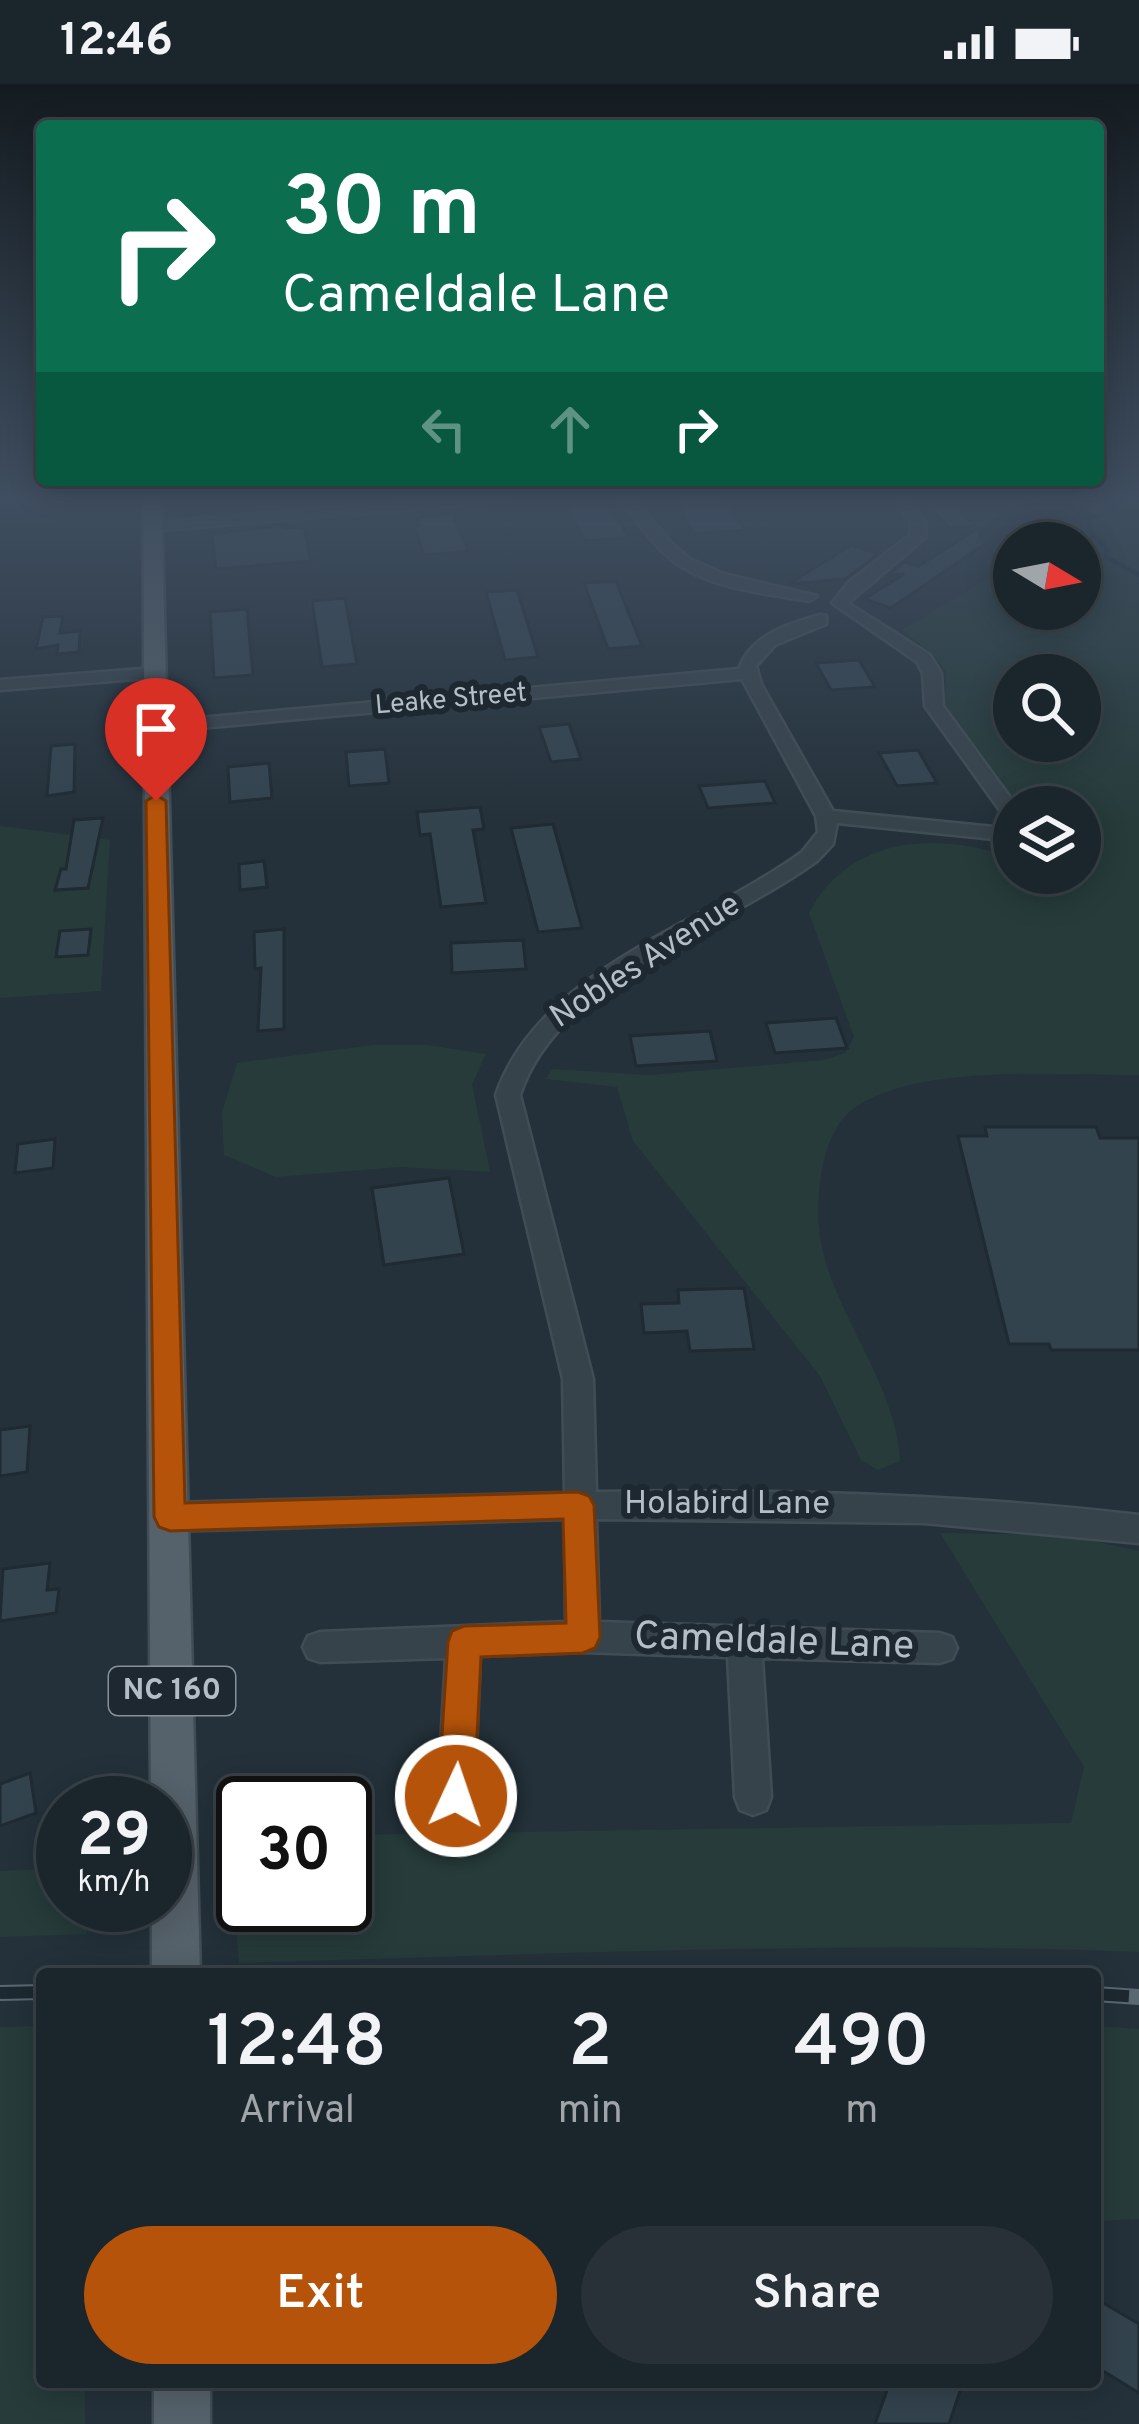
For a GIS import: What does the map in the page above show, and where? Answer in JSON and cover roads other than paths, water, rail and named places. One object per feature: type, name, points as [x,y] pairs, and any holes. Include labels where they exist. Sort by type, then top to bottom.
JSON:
[{"type":"main road","name":"NC 160","points":[[154,605],[176,1968]]},
{"type":"main road","points":[[182,2388],[182,2424]]},
{"type":"street","points":[[786,605],[879,631]]},
{"type":"street","points":[[783,632],[793,605]]},
{"type":"street","points":[[842,605],[840,615],[783,632],[755,652],[748,673],[826,816],[993,833]]},
{"type":"street","points":[[842,605],[924,659],[932,673],[934,706],[993,787]]},
{"type":"street","points":[[0,686],[155,673]]},
{"type":"street","name":"Leake Street","points":[[155,727],[748,673]]},
{"type":"street","name":"Nobles Avenue","points":[[583,1637],[578,1379],[508,1095],[509,1077],[534,1037],[576,1001],[814,854],[828,832],[826,816]]},
{"type":"street","name":"Holabird Lane","points":[[170,1517],[578,1505],[921,1506],[1015,1512],[1139,1529]]},
{"type":"street","name":"Cameldale Lane","points":[[320,1648],[583,1637],[940,1648]]},
{"type":"street","points":[[456,1796],[464,1642]]},
{"type":"street","points":[[744,1642],[753,1797]]},
{"type":"railway","points":[[0,1993],[36,1992]]},
{"type":"railway","points":[[1101,1994],[1139,1997]]}]
